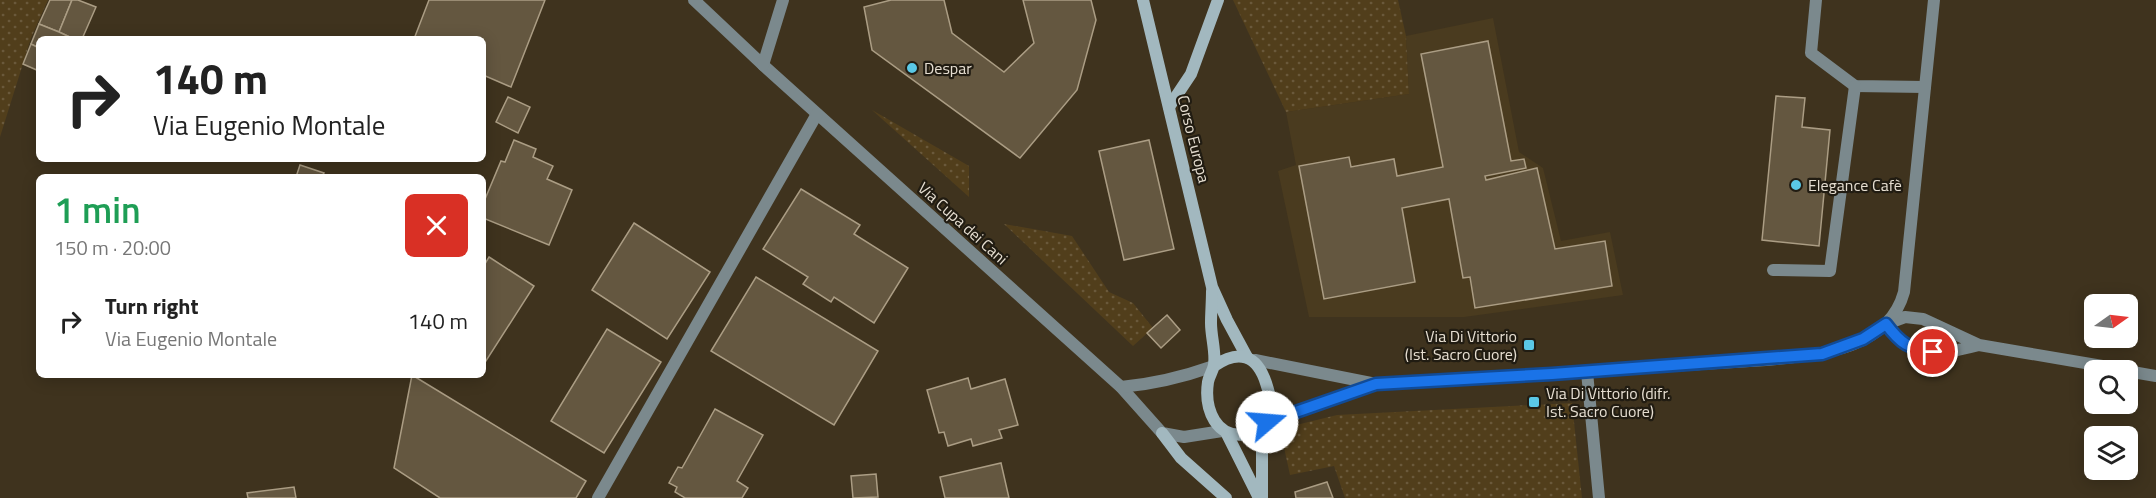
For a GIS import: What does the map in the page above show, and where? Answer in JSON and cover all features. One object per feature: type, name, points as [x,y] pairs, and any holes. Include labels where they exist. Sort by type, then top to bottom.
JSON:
[{"type":"main road","name":"Corso Europa","points":[[1143,0],[1212,287]]},
{"type":"main road","points":[[1169,107],[1191,74],[1218,0]]},
{"type":"main road","points":[[1212,287],[1227,320],[1251,359],[1262,370],[1269,390],[1271,409],[1265,425],[1261,498]]},
{"type":"main road","points":[[1212,287],[1211,324],[1214,366],[1208,381],[1208,401],[1214,420],[1225,433],[1261,498]]},
{"type":"main road","points":[[1214,366],[1222,360],[1238,356],[1251,359]]},
{"type":"main road","points":[[1225,433],[1239,436],[1252,433],[1265,425]]},
{"type":"main road","points":[[1162,433],[1181,458],[1226,498]]},
{"type":"street","name":"Via Cupa dei Cani","points":[[694,0],[817,114],[1121,387],[1162,433]]},
{"type":"street","points":[[763,65],[783,0]]},
{"type":"street","points":[[1816,0],[1810,53],[1855,86],[1925,87]]},
{"type":"street","points":[[1886,324],[1897,311],[1904,292],[1934,0]]},
{"type":"street","points":[[1773,270],[1830,271],[1855,86]]},
{"type":"street","points":[[598,498],[817,114]]},
{"type":"street","points":[[1251,359],[1376,384],[1587,372],[1822,354],[1863,339],[1886,324],[1905,317],[1923,319],[1979,345],[2084,364]]},
{"type":"street","points":[[1886,324],[1904,345],[1913,349],[1933,352],[1959,350],[1979,345]]},
{"type":"street","points":[[1121,387],[1162,382],[1214,366]]},
{"type":"street","points":[[1587,372],[1599,498]]},
{"type":"street","points":[[2138,373],[2156,376]]},
{"type":"street","points":[[1265,425],[1376,384]]},
{"type":"street","points":[[1162,433],[1184,437],[1225,433]]},
{"type":"shaded area","points":[[0,0],[48,0],[31,38],[0,137]]},
{"type":"shaded area","points":[[1233,0],[1398,0],[1406,36],[1409,94],[1286,112]]},
{"type":"shaded area","points":[[1493,18],[1519,152],[1543,168],[1561,241],[1610,232],[1623,295],[1464,317],[1309,317],[1278,171],[1296,165],[1286,112],[1409,94],[1406,36]]},
{"type":"shaded area","points":[[872,110],[969,166],[969,197]]},
{"type":"shaded area","points":[[1004,224],[1072,236],[1109,292],[1133,303],[1153,328],[1133,346]]},
{"type":"shaded area","points":[[1572,403],[1582,498],[1345,498],[1334,466],[1290,475],[1280,429],[1337,415]]},
{"type":"building","points":[[50,0],[72,0],[59,32],[39,24]]},
{"type":"building","points":[[72,0],[96,7],[83,36],[68,36],[59,32]]},
{"type":"building","points":[[429,0],[545,0],[511,87],[486,76],[486,36],[415,36]]},
{"type":"building","points":[[891,0],[944,0],[952,33],[1004,72],[1034,43],[1023,0],[1091,0],[1096,20],[1077,90],[1020,158],[872,50],[864,7]]},
{"type":"building","points":[[39,24],[68,36],[36,36],[36,46],[31,44]]},
{"type":"building","points":[[1488,41],[1511,161],[1524,159],[1526,168],[1485,176],[1486,180],[1537,168],[1555,249],[1605,241],[1612,286],[1475,308],[1470,277],[1463,278],[1449,199],[1402,208],[1415,282],[1324,299],[1299,166],[1349,157],[1351,167],[1394,159],[1397,176],[1443,167],[1421,54]]},
{"type":"building","points":[[31,44],[36,46],[36,70],[23,64]]},
{"type":"building","name":"Elegance Cafè","points":[[1776,96],[1805,98],[1802,127],[1830,130],[1819,246],[1762,240]]},
{"type":"building","points":[[508,97],[530,107],[518,133],[496,122]]},
{"type":"building","points":[[514,140],[536,149],[533,157],[553,166],[547,179],[572,190],[549,245],[486,219],[486,197],[501,161],[505,162]]},
{"type":"building","points":[[1149,140],[1174,249],[1124,260],[1099,151]]},
{"type":"building","points":[[300,165],[324,173],[324,174],[297,174]]},
{"type":"building","points":[[801,189],[860,225],[854,234],[908,268],[874,323],[834,297],[831,302],[803,284],[808,277],[763,249]]},
{"type":"building","points":[[634,223],[710,272],[667,339],[592,290]]},
{"type":"building","points":[[489,257],[534,286],[486,361],[486,262]]},
{"type":"building","points":[[756,277],[878,351],[834,425],[711,351]]},
{"type":"building","points":[[1167,315],[1180,330],[1161,348],[1147,333]]},
{"type":"building","points":[[607,329],[661,362],[604,453],[551,421]]},
{"type":"building","points":[[411,378],[417,378],[586,481],[576,498],[440,498],[394,468]]},
{"type":"building","points":[[968,378],[971,389],[1005,379],[1018,425],[999,430],[1002,438],[973,446],[971,439],[948,446],[944,432],[939,433],[927,390]]},
{"type":"building","points":[[715,409],[763,435],[737,481],[748,488],[742,498],[685,498],[675,492],[677,487],[669,483],[678,467],[682,468]]},
{"type":"building","points":[[1001,463],[1009,498],[945,498],[940,477]]},
{"type":"building","points":[[876,474],[878,497],[853,498],[851,476]]},
{"type":"building","points":[[1327,482],[1333,498],[1296,498],[1295,492]]},
{"type":"building","points":[[294,487],[296,498],[248,498],[247,493]]},
{"type":"place","name":"Despar","points":[[912,68]]},
{"type":"place","name":"Elegance Cafè","points":[[1796,185]]},
{"type":"place","name":"Via Di Vittorio (Ist. Sacro Cuore)","points":[[1529,345]]},
{"type":"place","name":"Via Di Vittorio (difr. Ist. Sacro Cuore)","points":[[1534,402]]},
{"type":"route","points":[[1267,422],[1376,384],[1766,360],[1822,354],[1863,339],[1886,324],[1904,345],[1933,352]]}]
